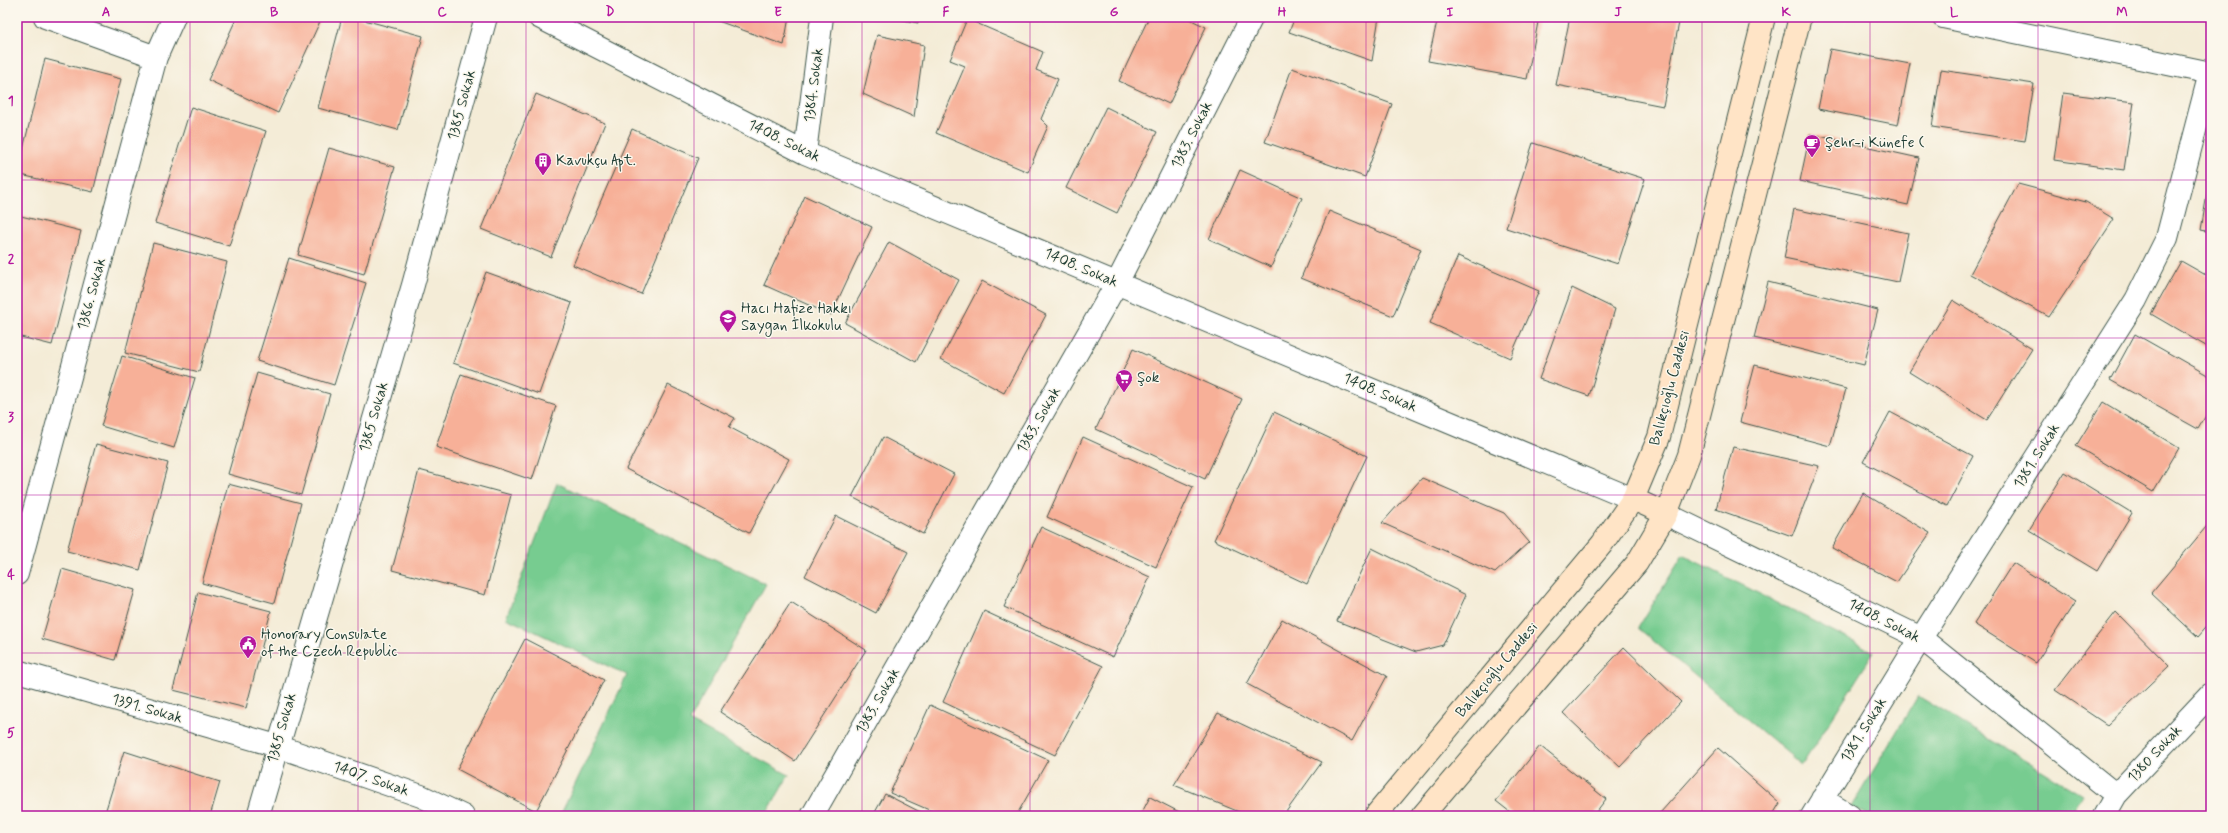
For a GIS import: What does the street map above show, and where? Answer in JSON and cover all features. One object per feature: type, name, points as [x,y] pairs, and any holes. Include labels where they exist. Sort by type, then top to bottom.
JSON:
[{"type":"street","points":[[45,17],[156,57]]},
{"type":"street","name":"1386. Sokak","points":[[17,574],[156,57],[174,17]]},
{"type":"street","name":"1385 Sokak","points":[[258,816],[277,746],[413,286],[486,17]]},
{"type":"street","name":"1408. Sokak","points":[[539,17],[805,153],[1633,498]]},
{"type":"street","name":"1384. Sokak","points":[[805,153],[822,17]]},
{"type":"street","name":"1383. Sokak","points":[[812,816],[1117,283],[1252,17]]},
{"type":"street","name":"Balıkçıoğlu Caddesi","points":[[1375,816],[1602,544],[1633,498],[1659,437],[1764,17]]},
{"type":"street","points":[[1422,816],[1637,563],[1666,514],[1689,455],[1800,17]]},
{"type":"street","points":[[1943,17],[2211,73]]},
{"type":"street","name":"1381. Sokak","points":[[1817,808],[1921,638],[2136,300],[2167,238],[2211,73]]},
{"type":"street","points":[[1633,498],[1666,514]]},
{"type":"street","name":"1408. Sokak","points":[[1666,514],[1921,638],[2116,795]]},
{"type":"street","name":"1391. Sokak","points":[[17,671],[277,746]]},
{"type":"street","name":"1380 Sokak","points":[[2104,816],[2116,795],[2211,694]]},
{"type":"street","name":"1407. Sokak","points":[[277,746],[421,796],[463,816]]},
{"type":"street","points":[[1817,808],[1850,816]]},
{"type":"green space","points":[[557,483],[766,584],[689,721],[789,775],[765,816],[560,816],[627,675],[506,618]]},
{"type":"green space","points":[[1683,555],[1874,652],[1802,765],[1638,628]]},
{"type":"green space","points":[[1918,696],[2082,795],[2069,816],[1869,816],[1852,806]]},
{"type":"building","points":[[237,17],[322,17],[278,113],[208,80]]},
{"type":"building","points":[[342,17],[353,17],[423,36],[398,130],[318,108]]},
{"type":"building","points":[[707,17],[789,17],[784,45]]},
{"type":"building","points":[[889,17],[919,17],[918,23]]},
{"type":"building","points":[[1149,17],[1185,17],[1206,27],[1169,104],[1119,81]]},
{"type":"building","points":[[1295,17],[1379,17],[1372,61],[1289,32]]},
{"type":"building","points":[[1438,17],[1539,17],[1527,79],[1428,61]]},
{"type":"building","points":[[1570,17],[1680,17],[1663,106],[1556,85]]},
{"type":"building","points":[[967,19],[1043,52],[1036,70],[1058,79],[1041,119],[1048,126],[1028,172],[936,133],[965,66],[950,60]]},
{"type":"building","points":[[877,35],[924,45],[914,117],[863,94]]},
{"type":"building","points":[[1830,49],[1910,64],[1898,125],[1818,109]]},
{"type":"building","points":[[45,59],[121,79],[93,192],[17,174]]},
{"type":"building","points":[[1292,68],[1392,104],[1365,177],[1265,142]]},
{"type":"building","points":[[1941,70],[2034,84],[2025,141],[1932,127]]},
{"type":"building","points":[[2063,93],[2134,102],[2124,170],[2054,160]]},
{"type":"building","name":"Kavukçu Apt.","points":[[536,94],[605,123],[551,257],[481,229]]},
{"type":"building","points":[[191,107],[266,131],[229,246],[155,223]]},
{"type":"building","points":[[1106,107],[1157,132],[1117,213],[1066,188]]},
{"type":"building","points":[[632,129],[698,158],[641,294],[573,265]]},
{"type":"building","points":[[1810,134],[1919,158],[1908,205],[1800,181]]},
{"type":"building","points":[[1533,143],[1645,179],[1618,264],[1506,228]]},
{"type":"building","points":[[329,148],[395,167],[364,274],[298,255]]},
{"type":"building","points":[[1240,170],[1302,198],[1271,267],[1209,239]]},
{"type":"building","points":[[2209,182],[2211,182],[2211,232],[2201,230]]},
{"type":"building","points":[[2018,184],[2086,202],[2114,219],[2049,317],[1970,274]]},
{"type":"building","points":[[805,196],[872,227],[831,315],[764,285]]},
{"type":"building","points":[[1794,209],[1908,233],[1898,282],[1784,258]]},
{"type":"building","points":[[1329,211],[1421,249],[1393,316],[1301,278]]},
{"type":"building","points":[[17,215],[81,231],[52,345],[17,336]]},
{"type":"building","points":[[889,242],[959,280],[916,362],[845,323]]},
{"type":"building","points":[[153,243],[227,262],[199,372],[125,353]]},
{"type":"building","points":[[1458,256],[1539,291],[1510,358],[1430,323]]},
{"type":"building","points":[[289,258],[366,283],[334,385],[257,361]]},
{"type":"building","points":[[2181,261],[2211,278],[2211,349],[2151,314]]},
{"type":"building","points":[[486,272],[572,303],[539,394],[453,363]]},
{"type":"building","points":[[982,281],[1046,315],[1004,393],[941,359]]},
{"type":"building","points":[[1768,282],[1878,310],[1864,365],[1754,338]]},
{"type":"building","points":[[1572,288],[1615,309],[1589,396],[1539,379]]},
{"type":"building","points":[[1953,300],[2032,349],[1987,420],[1909,372]]},
{"type":"building","points":[[2135,334],[2211,377],[2211,407],[2198,429],[2110,380]]},
{"type":"building","points":[[1133,349],[1242,399],[1205,479],[1096,429]]},
{"type":"building","points":[[122,356],[195,378],[174,448],[101,426]]},
{"type":"building","points":[[1755,365],[1846,389],[1830,446],[1740,422]]},
{"type":"building","points":[[257,373],[330,394],[301,495],[228,474]]},
{"type":"building","points":[[461,374],[556,406],[532,480],[436,447]]},
{"type":"building","points":[[668,385],[735,418],[729,427],[789,459],[749,533],[626,469]]},
{"type":"building","points":[[2103,402],[2179,448],[2153,492],[2076,446]]},
{"type":"building","points":[[1274,412],[1367,456],[1307,584],[1214,540]]},
{"type":"building","points":[[1890,412],[1973,456],[1947,506],[1863,462]]},
{"type":"building","points":[[883,437],[954,474],[923,534],[852,497]]},
{"type":"building","points":[[1083,437],[1193,487],[1156,567],[1047,517]]},
{"type":"building","points":[[96,444],[168,463],[140,570],[67,551]]},
{"type":"building","points":[[1733,447],[1819,466],[1792,536],[1716,509]]},
{"type":"building","points":[[419,470],[511,495],[485,595],[392,570]]},
{"type":"building","points":[[2065,472],[2132,513],[2097,571],[2029,530]]},
{"type":"building","points":[[1422,478],[1504,513],[1529,542],[1495,573],[1382,523]]},
{"type":"building","points":[[228,484],[301,503],[274,603],[202,583]]},
{"type":"building","points":[[1863,493],[1930,533],[1897,582],[1832,548]]},
{"type":"building","points":[[836,516],[908,552],[876,613],[805,576]]},
{"type":"building","points":[[2211,521],[2211,622],[2198,637],[2151,593]]},
{"type":"building","points":[[1041,527],[1150,577],[1113,657],[1004,607]]},
{"type":"building","points":[[1372,548],[1466,595],[1443,645],[1416,652],[1337,621]]},
{"type":"building","points":[[2013,563],[2075,602],[2036,663],[1974,624]]},
{"type":"building","points":[[62,569],[135,590],[115,660],[42,639]]},
{"type":"building","points":[[198,592],[271,611],[246,708],[173,690]]},
{"type":"building","points":[[791,602],[866,650],[795,761],[720,712]]},
{"type":"building","points":[[984,611],[1103,666],[1055,755],[943,702]]},
{"type":"building","points":[[2116,612],[2169,666],[2107,725],[2055,690]]},
{"type":"building","points":[[1282,619],[1387,676],[1352,741],[1247,684]]},
{"type":"building","points":[[525,639],[604,680],[536,811],[457,769]]},
{"type":"building","points":[[1624,647],[1681,702],[1620,767],[1563,713]]},
{"type":"building","points":[[930,705],[1048,760],[1016,816],[943,816],[890,793]]},
{"type":"building","points":[[1218,713],[1322,762],[1283,816],[1249,816],[1174,785]]},
{"type":"building","points":[[1540,746],[1606,799],[1593,816],[1515,816],[1496,801]]},
{"type":"building","points":[[1718,748],[1780,803],[1772,816],[1665,816],[1660,813]]},
{"type":"building","points":[[124,751],[220,782],[210,816],[104,816]]},
{"type":"building","points":[[885,794],[928,816],[873,816]]},
{"type":"building","points":[[1150,797],[1187,816],[1140,816]]},
{"type":"place","name":"Şehr-i Künefe (","points":[[1812,158]]},
{"type":"place","name":"Kavukçu Apt.","points":[[543,176]]},
{"type":"place","name":"Hacı Hafize Hakkı Saygan İlkokulu","points":[[728,333]]},
{"type":"place","name":"Şok","points":[[1124,393]]},
{"type":"place","name":"Honorary Consulate of the Czech Republic","points":[[248,659]]}]
